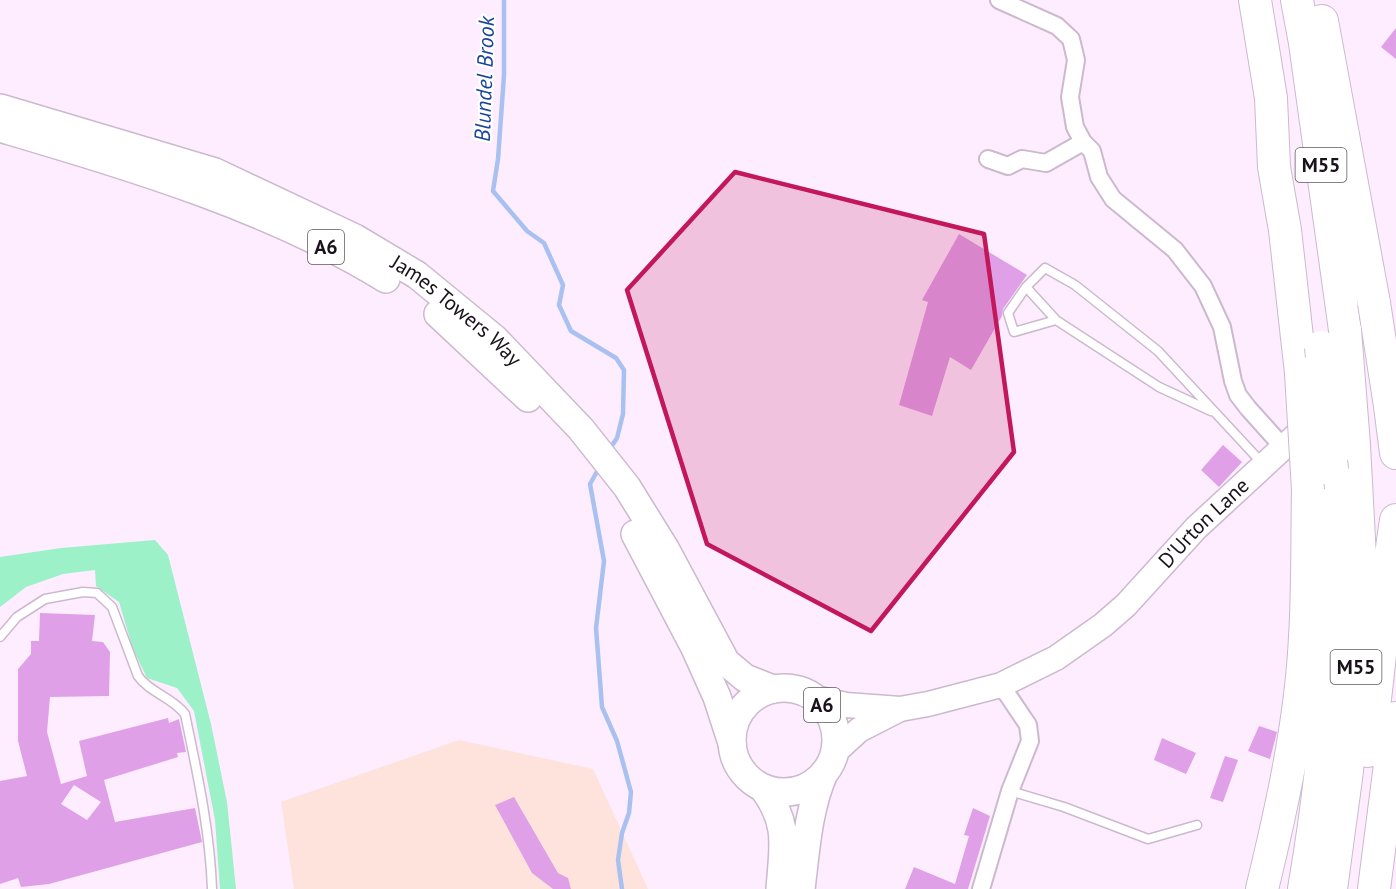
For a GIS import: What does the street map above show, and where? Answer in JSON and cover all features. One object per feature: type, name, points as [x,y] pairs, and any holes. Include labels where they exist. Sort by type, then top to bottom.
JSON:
[{"type":"highway","name":"M55","points":[[1255,0],[1271,98],[1274,167],[1285,230],[1302,373],[1308,490],[1305,638],[1298,706],[1278,817],[1262,889]]},
{"type":"highway","name":"M55","points":[[1297,0],[1305,43],[1333,338],[1333,543],[1328,698],[1321,779],[1304,889]]},
{"type":"highway","name":"M55","points":[[1317,0],[1374,303],[1396,453]]},
{"type":"highway","name":"M55","points":[[1325,0],[1329,56]]},
{"type":"highway","name":"M55","points":[[1271,98],[1333,338],[1354,444],[1360,558],[1356,663],[1347,771],[1331,889]]},
{"type":"highway","name":"M55","points":[[1345,889],[1375,704],[1388,573],[1396,520]]},
{"type":"highway","points":[[1374,889],[1396,718]]},
{"type":"main road","name":"James Towers Way","points":[[0,108],[215,172],[355,238],[417,275],[495,339],[586,436],[627,487],[666,549],[718,651],[726,662],[755,684],[773,689]]},
{"type":"main road","name":"James Towers Way","points":[[0,128],[112,161],[210,195],[361,263],[427,303],[541,411],[590,468],[625,517],[644,548],[695,648],[717,697],[732,743]]},
{"type":"main road","name":"A6","points":[[780,889],[783,849],[782,826],[778,810],[763,788],[745,775],[734,755],[732,743],[733,729],[742,709],[759,694],[773,689],[795,689],[814,698],[825,708],[833,722],[836,737],[830,762],[813,801],[801,889]]},
{"type":"main road","points":[[763,788],[780,792],[796,791],[812,784],[830,762]]},
{"type":"street","points":[[999,0],[1058,26],[1071,39],[1077,60],[1070,97],[1075,127],[1083,142],[1092,151],[1099,177],[1113,199],[1174,250],[1203,286],[1222,327],[1238,395],[1283,447]]},
{"type":"street","points":[[988,159],[1008,166],[1022,159],[1046,163],[1083,142]]},
{"type":"street","name":"D'Urton Lane","points":[[814,698],[846,705],[900,709],[950,700],[1001,685],[1056,658],[1118,613],[1139,593],[1196,528],[1396,344]]},
{"type":"street","points":[[981,889],[1010,791],[1030,741],[1030,732],[1001,685]]},
{"type":"street","name":"D'Urton Lane","points":[[830,762],[859,730],[900,709]]},
{"type":"lane","points":[[1056,320],[1014,332],[1008,313],[1026,286],[1044,268],[1075,285],[1158,351],[1263,464]]},
{"type":"lane","points":[[1026,286],[1056,320],[1159,387],[1217,414]]},
{"type":"lane","points":[[0,638],[16,617],[45,599],[83,592],[97,593],[112,607],[138,676],[145,686],[177,704],[185,714],[204,808],[213,889]]},
{"type":"lane","points":[[1010,791],[1064,807],[1148,839],[1197,825]]},
{"type":"highlighted area","points":[[735,172],[984,234],[1014,452],[871,631],[707,544],[627,290]]},
{"type":"shaded area","points":[[459,740],[593,769],[648,889],[294,889],[281,802]]},
{"type":"green space","points":[[155,540],[168,555],[211,724],[227,802],[236,889],[220,889],[215,820],[194,711],[177,688],[147,678],[133,649],[119,602],[96,586],[95,570],[63,574],[26,587],[0,607],[0,557],[61,548]]},
{"type":"building","points":[[1396,28],[1396,59],[1381,47]]},
{"type":"building","points":[[959,234],[1027,275],[1003,309],[1002,316],[971,370],[950,357],[932,416],[899,405],[928,302],[922,300]]},
{"type":"building","points":[[1223,445],[1242,462],[1219,487],[1201,470]]},
{"type":"building","points":[[40,613],[95,615],[92,641],[103,642],[110,652],[109,696],[50,697],[47,732],[61,784],[87,776],[79,741],[168,718],[169,723],[179,719],[186,752],[177,753],[178,757],[104,780],[115,822],[195,808],[202,842],[49,884],[21,887],[18,878],[0,884],[0,781],[27,776],[18,741],[18,669],[31,654],[31,641],[39,641]],"holes":[[[74,785],[101,802],[87,820],[61,804]]]},
{"type":"building","points":[[1259,726],[1277,732],[1270,759],[1248,751]]},
{"type":"building","points":[[1162,738],[1196,753],[1186,774],[1154,760]]},
{"type":"building","points":[[1225,756],[1238,760],[1223,802],[1210,798]]},
{"type":"building","points":[[514,797],[558,873],[568,878],[571,889],[553,889],[532,873],[495,805]]},
{"type":"building","points":[[973,808],[990,816],[968,889],[905,889],[914,867],[955,884],[969,836],[964,835]]},
{"type":"waterway","name":"Blundel Brook","points":[[504,0],[504,75],[498,159],[493,191],[527,231],[544,243],[563,285],[559,305],[571,331],[616,358],[624,370],[623,414],[617,438],[609,450]]},
{"type":"waterway","points":[[599,468],[590,484],[604,561],[596,628],[602,707],[617,741],[631,792],[629,813],[622,833],[618,860],[622,889]]}]
